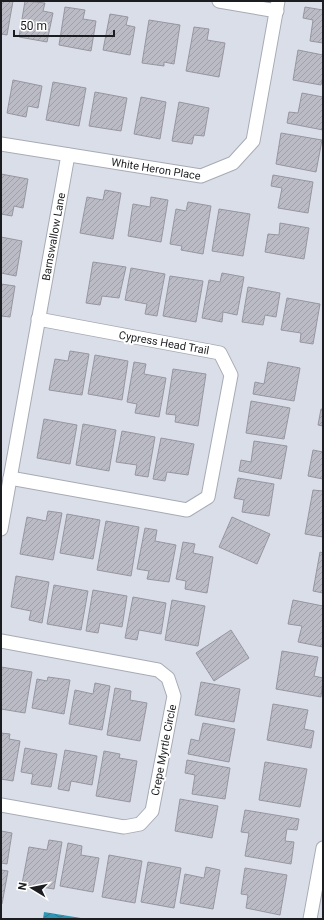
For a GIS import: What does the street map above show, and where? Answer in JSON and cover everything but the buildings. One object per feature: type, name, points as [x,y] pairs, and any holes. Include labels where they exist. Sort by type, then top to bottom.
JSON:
[{"type":"street","points":[[219,1],[277,6]]},
{"type":"street","name":"White Heron Place","points":[[1,144],[200,176],[233,163],[254,141],[277,6]]},
{"type":"street","name":"Barnswallow Lane","points":[[38,319],[68,155]]},
{"type":"street","points":[[1,529],[38,319]]},
{"type":"street","name":"Cypress Head Trail","points":[[10,478],[187,510],[208,497],[231,375],[220,353],[38,319]]},
{"type":"street","name":"Crepe Myrtle Circle","points":[[1,641],[158,670],[168,678],[174,696],[152,811],[140,824],[124,827],[1,805]]},
{"type":"street","points":[[310,919],[323,848]]},
{"type":"water","points":[[44,912],[87,919],[43,919]]}]
